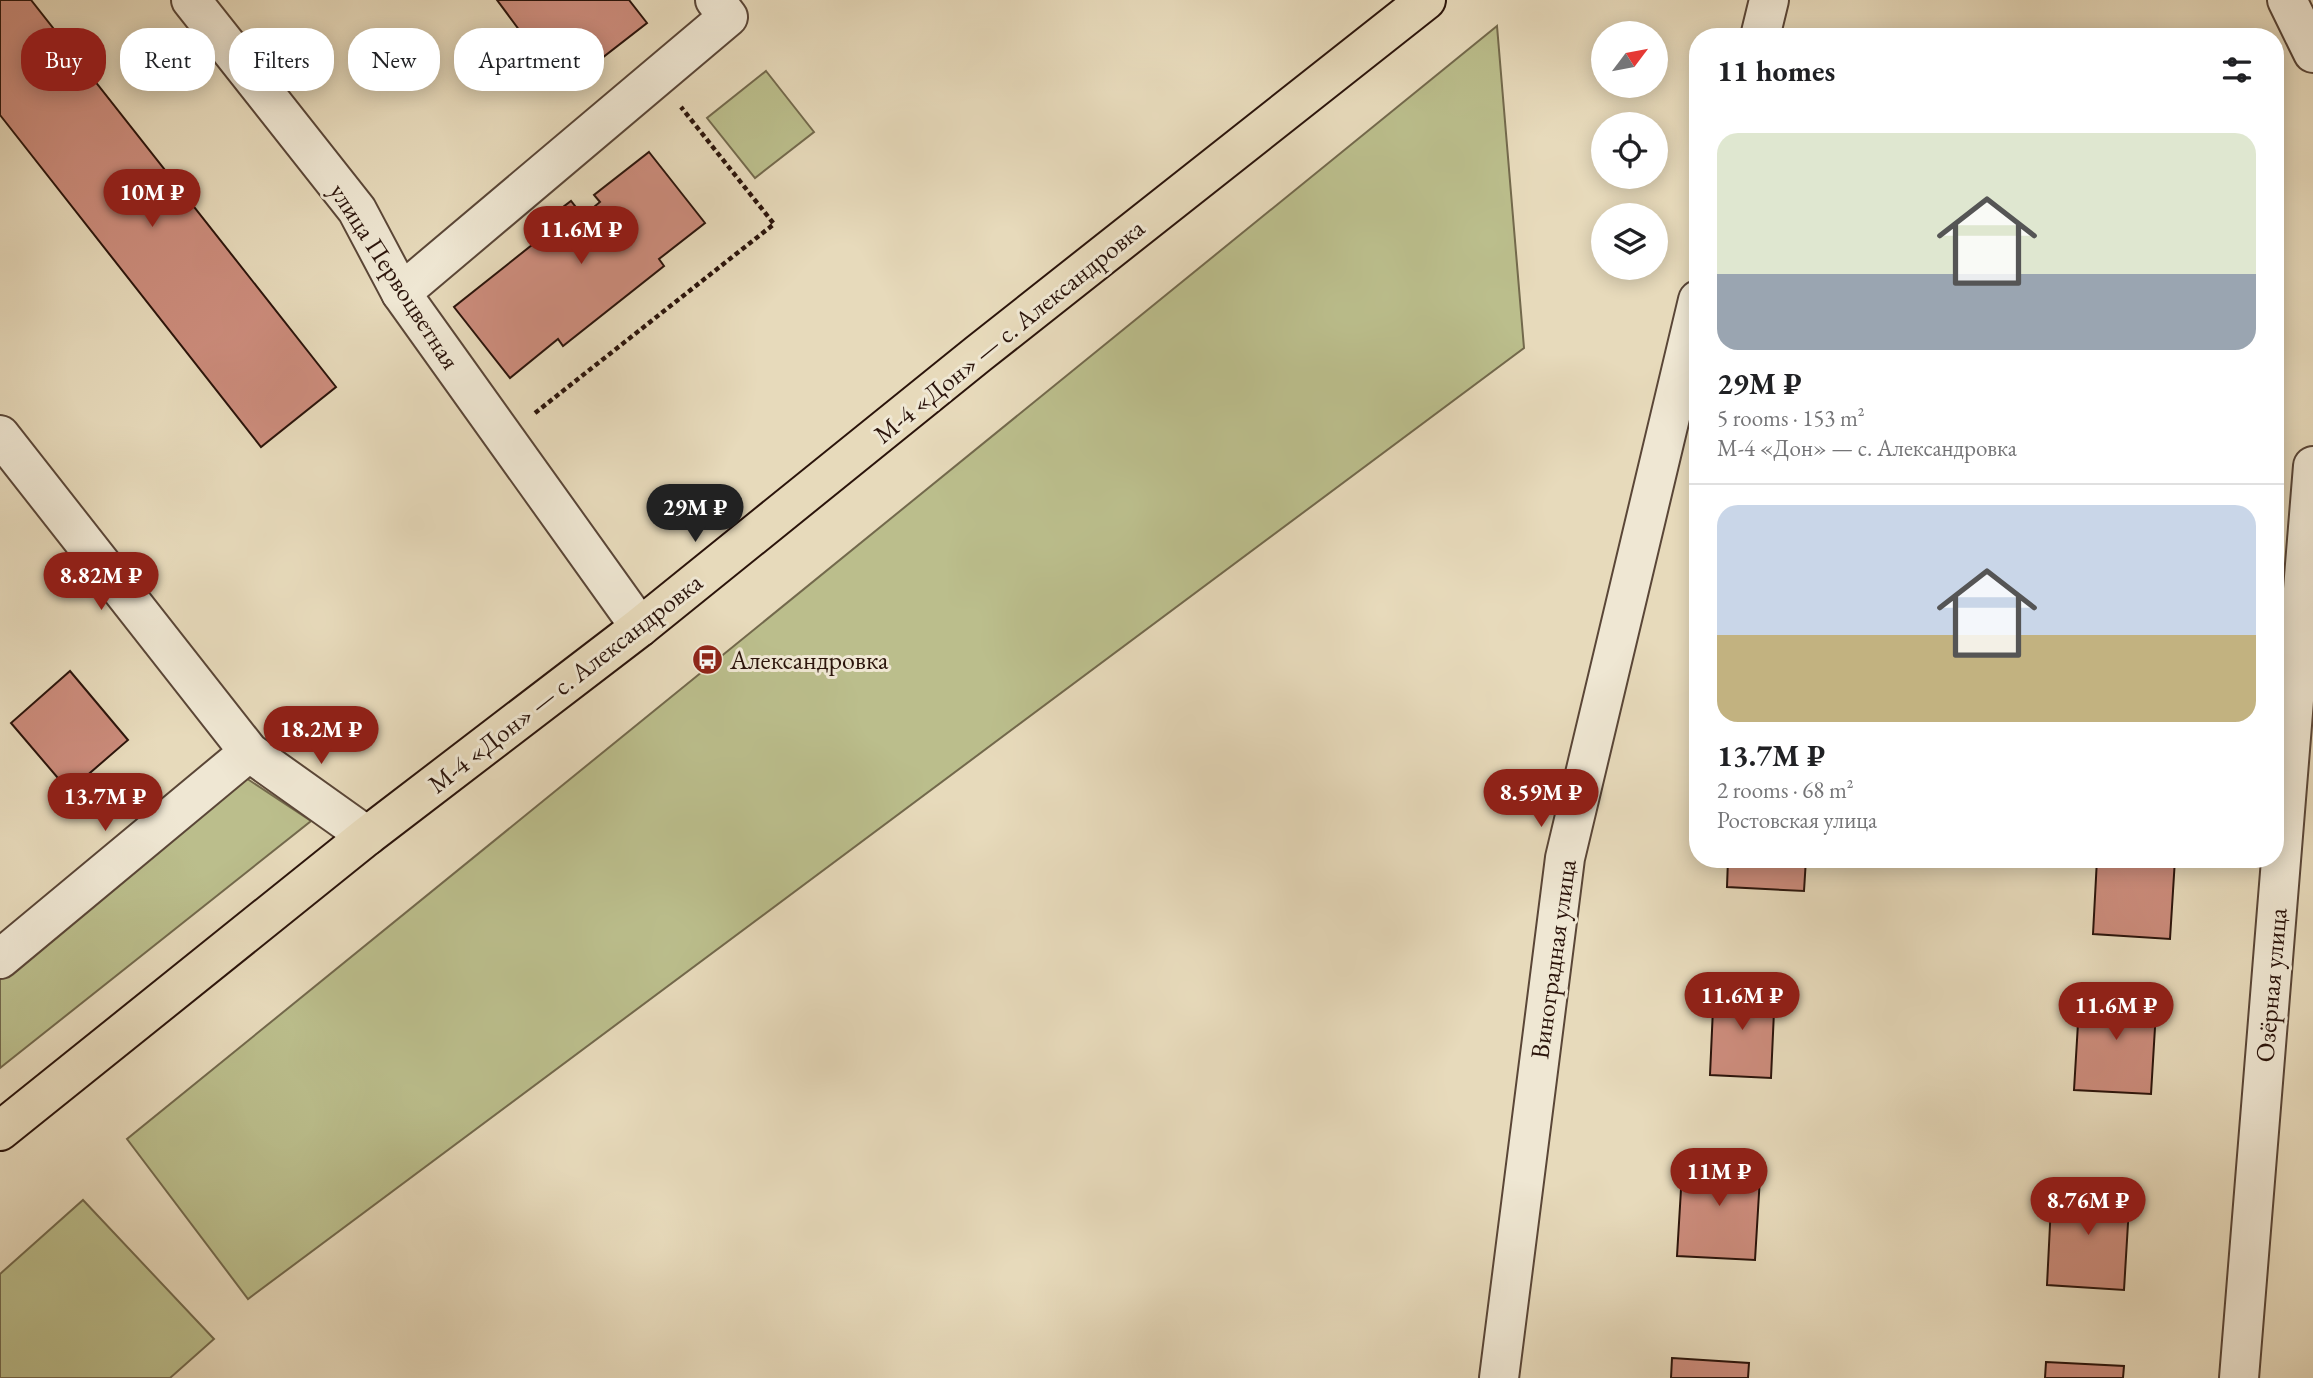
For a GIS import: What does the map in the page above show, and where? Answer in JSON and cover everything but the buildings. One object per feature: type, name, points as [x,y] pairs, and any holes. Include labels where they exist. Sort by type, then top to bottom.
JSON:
[{"type":"main road","name":"М-4 «Дон» — с. Александровка","points":[[0,1131],[367,836],[640,627],[978,354],[1426,0]]},
{"type":"street","name":"улица Первоцветная","points":[[191,0],[357,210],[401,293],[640,627]]},
{"type":"street","points":[[401,293],[728,17],[715,0]]},
{"type":"street","points":[[1762,28],[1769,0]]},
{"type":"street","points":[[2287,0],[2313,53]]},
{"type":"street","name":"Виноградная улица","points":[[1499,1378],[1565,858],[1689,338]]},
{"type":"street","points":[[0,435],[248,752],[367,836]]},
{"type":"street","name":"Озёрная улица","points":[[2284,823],[2313,466]]},
{"type":"street","points":[[0,959],[248,752]]},
{"type":"street","name":"Озёрная улица","points":[[2239,1378],[2280,868]]},
{"type":"path","points":[[504,437],[774,224],[657,77]]},
{"type":"green space","points":[[1497,26],[1524,348],[248,1299],[127,1139]]},
{"type":"green space","points":[[766,71],[814,132],[755,178],[707,118]]},
{"type":"green space","points":[[246,778],[311,821],[0,1068],[0,979]]},
{"type":"green space","points":[[83,1200],[214,1339],[170,1378],[0,1378],[0,1274]]},
{"type":"place","name":"Александровка","points":[[707,660]]}]
